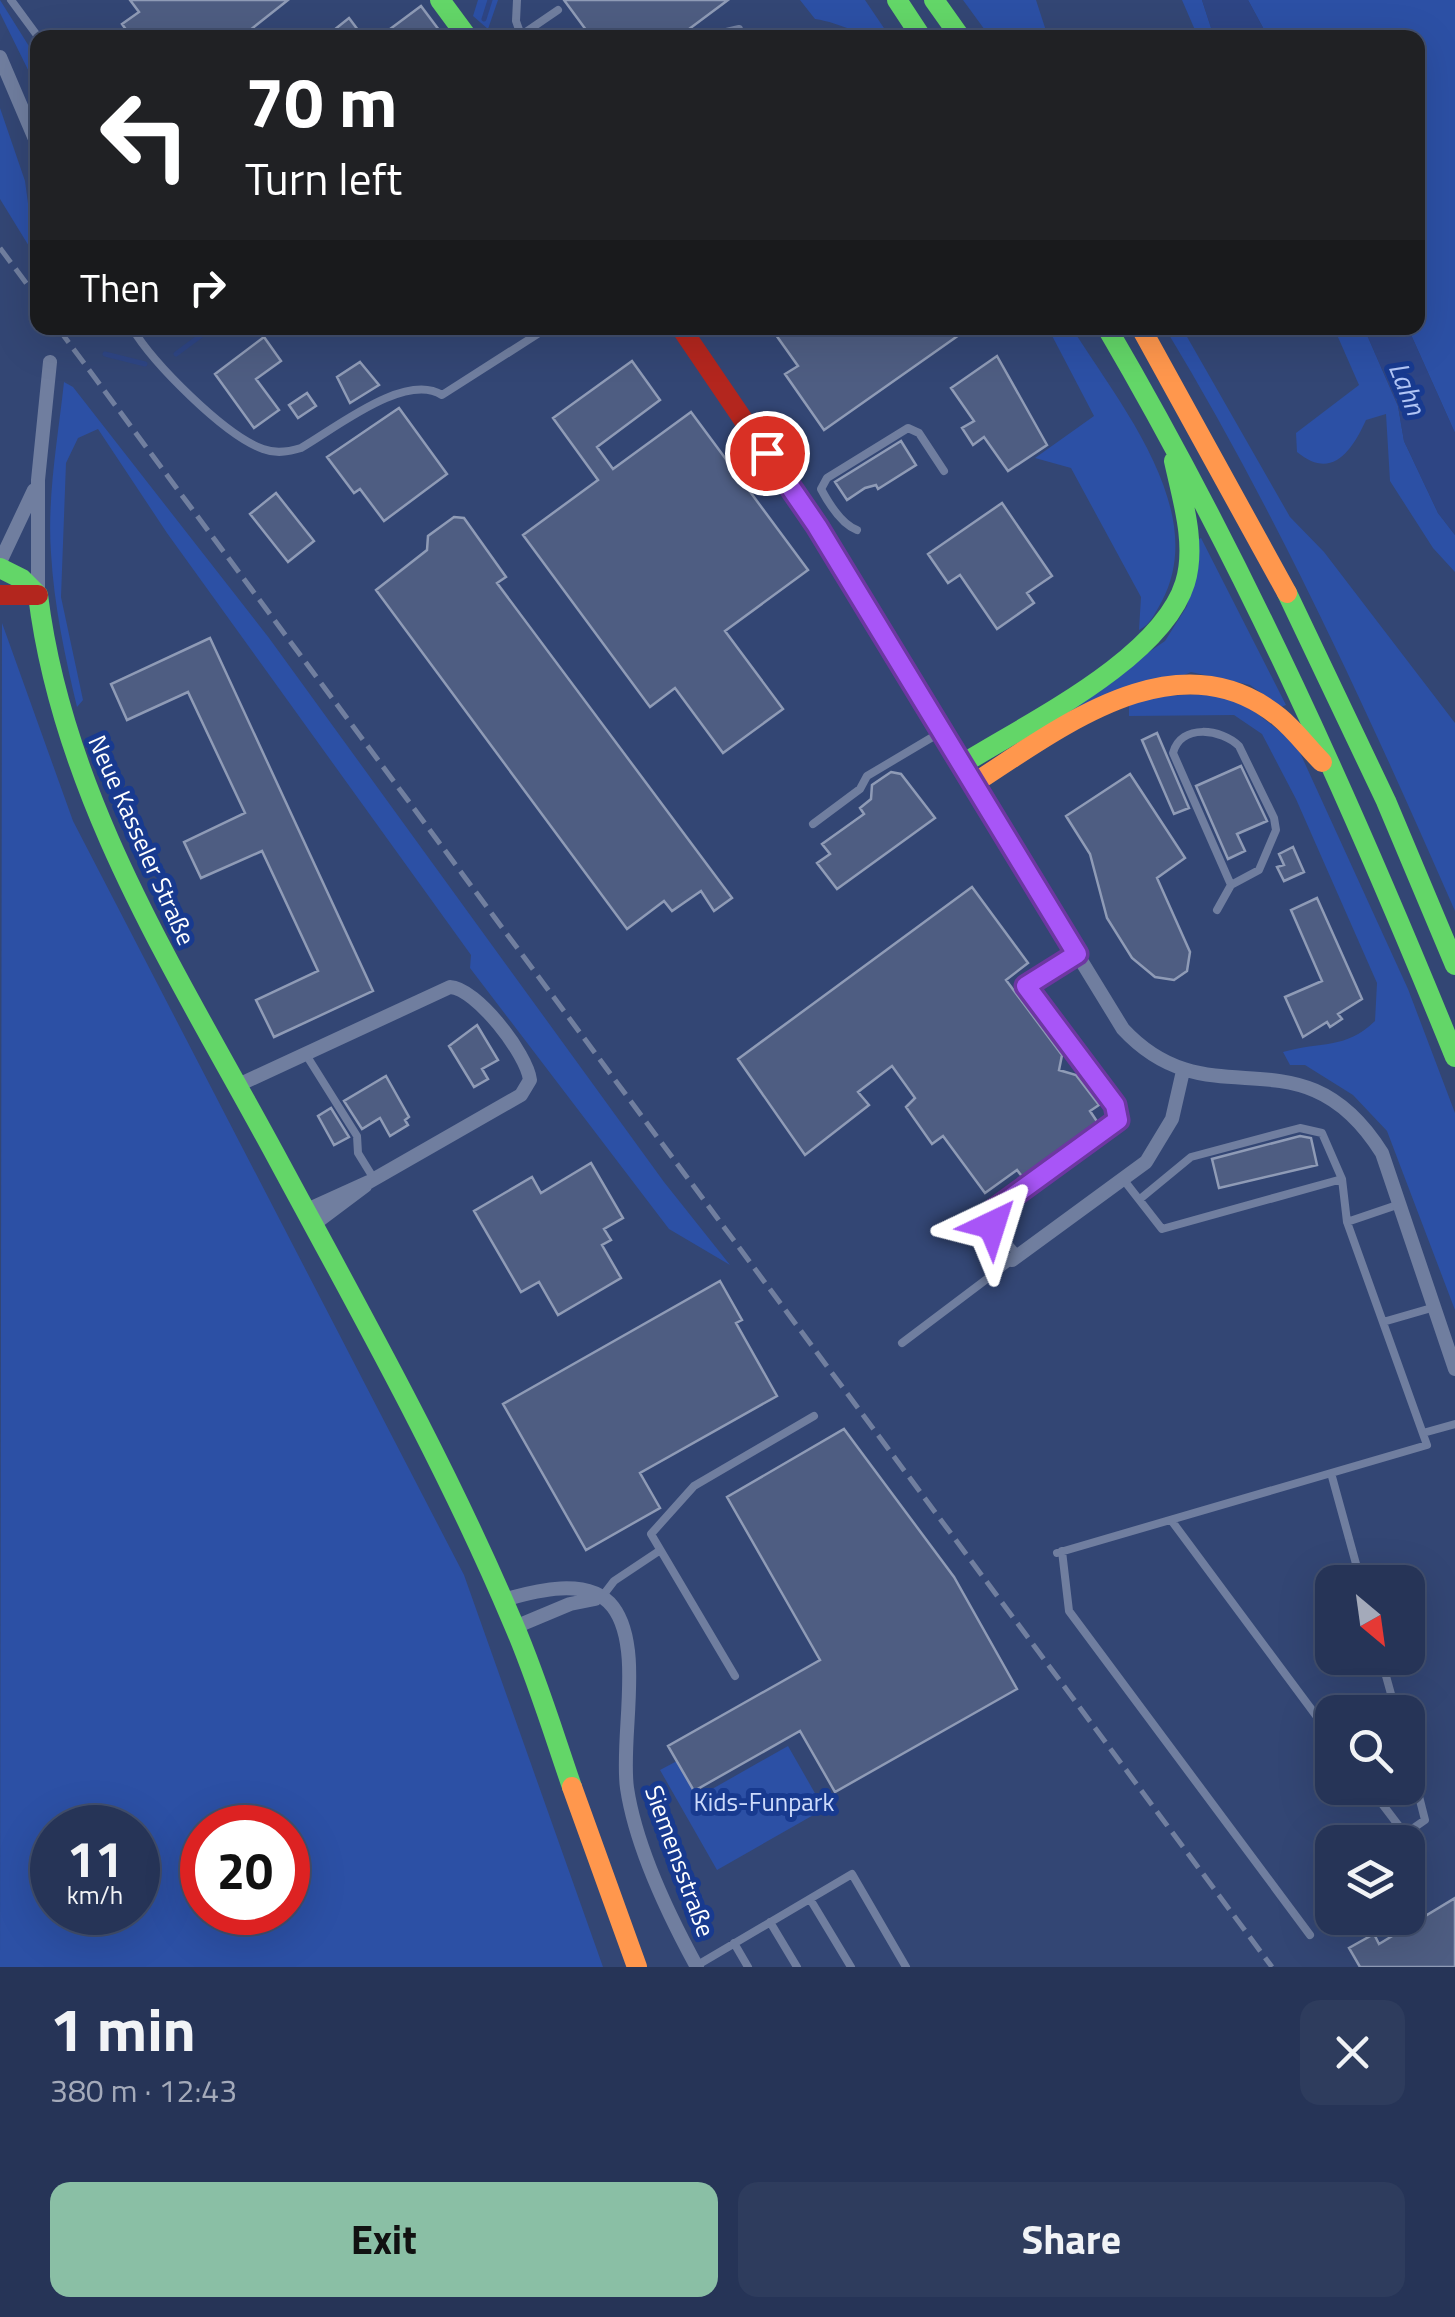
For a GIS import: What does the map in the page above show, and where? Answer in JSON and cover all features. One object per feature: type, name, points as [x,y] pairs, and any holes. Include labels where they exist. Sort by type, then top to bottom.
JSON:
[{"type":"main road","points":[[440,0],[462,30]]},
{"type":"main road","points":[[896,0],[917,30]]},
{"type":"main road","points":[[934,0],[955,30]]},
{"type":"main road","points":[[688,335],[817,526],[973,784],[1128,694],[1163,684],[1200,680],[1251,696],[1285,720],[1348,794]]},
{"type":"main road","points":[[1111,335],[1213,514],[1348,794],[1455,1057]]},
{"type":"main road","points":[[1145,335],[1326,671],[1400,827],[1455,965]]},
{"type":"main road","points":[[960,764],[1140,648],[1172,613],[1186,580],[1188,547],[1170,442]]},
{"type":"main road","points":[[0,565],[38,595]]},
{"type":"main road","points":[[0,595],[38,595]]},
{"type":"main road","name":"Neue Kasseler Straße","points":[[38,595],[42,635],[62,716],[96,811],[137,902],[416,1418],[503,1600],[637,1967]]},
{"type":"street","points":[[0,57],[30,127]]},
{"type":"street","name":"Neue Kasseler Straße","points":[[38,595],[38,480],[50,362]]},
{"type":"street","points":[[0,565],[38,480]]},
{"type":"street","points":[[973,784],[1124,1030],[1146,1052],[1184,1071],[1218,1078],[1289,1081],[1330,1095],[1372,1137],[1400,1204],[1455,1369]]},
{"type":"street","points":[[236,1086],[438,990],[459,988],[479,1000],[529,1070],[530,1080],[521,1095],[372,1180],[339,1210],[309,1218]]},
{"type":"street","points":[[1016,1258],[1146,1162],[1166,1132],[1184,1071]]},
{"type":"street","points":[[503,1600],[558,1588],[600,1598]]},
{"type":"street","points":[[515,1627],[570,1604],[600,1598]]},
{"type":"street","name":"Siemensstraße","points":[[600,1598],[613,1608],[626,1642],[625,1768],[630,1802],[696,1966]]},
{"type":"lane","points":[[11,0],[33,30]]},
{"type":"lane","points":[[517,0],[518,30]]},
{"type":"lane","points":[[530,30],[558,10]]},
{"type":"lane","points":[[735,30],[739,29]]},
{"type":"lane","points":[[138,335],[163,367],[235,432],[266,450],[284,453],[301,448],[405,388],[429,387],[442,394],[536,335]]},
{"type":"lane","points":[[857,530],[847,526],[824,495],[821,489],[827,478],[908,428],[920,433],[944,471]]},
{"type":"lane","points":[[813,824],[860,789],[867,776],[941,732]]},
{"type":"lane","points":[[1217,910],[1231,885],[1260,870],[1276,830],[1247,757],[1232,739],[1193,732],[1175,744],[1173,753],[1231,885]]},
{"type":"lane","points":[[902,1343],[1016,1258],[992,1225],[994,1210],[1118,1120],[1115,1105],[1026,986],[1077,954]]},
{"type":"lane","points":[[305,1052],[357,1136],[358,1153],[372,1180]]},
{"type":"lane","points":[[1140,1199],[1191,1157],[1300,1128],[1322,1133],[1342,1180],[1347,1222],[1427,1445],[1060,1552],[1069,1611],[1310,1935]]},
{"type":"lane","points":[[1123,1179],[1162,1229],[1342,1180]]},
{"type":"lane","points":[[1347,1222],[1400,1204]]},
{"type":"lane","points":[[1382,1322],[1435,1307]]},
{"type":"lane","points":[[734,1676],[651,1534],[694,1486],[814,1416]]},
{"type":"lane","points":[[1422,1433],[1455,1424]]},
{"type":"lane","points":[[1331,1473],[1356,1565]]},
{"type":"lane","points":[[1171,1520],[1315,1714]]},
{"type":"lane","points":[[600,1598],[614,1581],[658,1550]]},
{"type":"lane","points":[[1383,1805],[1405,1834],[1426,1820],[1422,1805]]},
{"type":"lane","points":[[696,1966],[852,1874],[906,1967]]},
{"type":"lane","points":[[810,1898],[851,1967]]},
{"type":"lane","points":[[770,1922],[797,1967]]},
{"type":"lane","points":[[734,1943],[748,1967]]},
{"type":"green space","points":[[0,0],[30,48],[30,74],[0,13]]},
{"type":"green space","points":[[478,0],[498,0],[488,29],[473,16]]},
{"type":"green space","points":[[800,0],[865,0],[885,30],[854,30],[815,19]]},
{"type":"green space","points":[[963,0],[1036,0],[1046,30],[985,30]]},
{"type":"green space","points":[[1182,0],[1202,0],[1212,30],[1195,30]]},
{"type":"green space","points":[[1248,0],[1455,0],[1455,433],[1411,335],[1425,335],[1425,30],[1264,30]]},
{"type":"green space","points":[[0,108],[25,181],[30,248],[0,199]]},
{"type":"green space","points":[[1052,335],[1077,335],[1133,422],[1166,494],[1175,530],[1174,566],[1162,601],[1150,621],[1139,630],[1141,597],[1071,468],[1035,458],[1094,416]]},
{"type":"green space","points":[[1169,335],[1186,335],[1290,517],[1324,552],[1455,723],[1455,911],[1319,614]]},
{"type":"green space","points":[[1337,335],[1367,335],[1398,406],[1404,441],[1438,513],[1455,535],[1455,572],[1433,548],[1390,481],[1386,414],[1366,420],[1347,452],[1330,463],[1309,460],[1297,452],[1296,433],[1359,385]]},
{"type":"green space","points":[[64,382],[73,387],[269,638],[664,1182],[730,1265],[669,1229],[470,968],[471,955],[167,533],[98,429],[78,438],[66,463],[61,597],[83,700],[77,707],[57,612],[50,532]]},
{"type":"green space","points":[[1201,538],[1286,705],[1281,707],[1250,685],[1191,672],[991,761],[1165,641],[1187,606],[1197,540]]},
{"type":"green space","points":[[2,623],[73,821],[464,1575],[603,1967],[0,1967]]},
{"type":"green space","points":[[1209,694],[1245,704],[1296,744],[1408,989],[1455,1113],[1455,1310],[1387,1131],[1353,1095],[1305,1065],[1290,1065],[1283,1052],[1343,1041],[1364,1030],[1375,1021],[1377,983],[1296,799],[1262,734],[1234,715],[1129,716],[1129,705],[1158,696]]},
{"type":"green space","name":"Kids-Funpark","points":[[788,1746],[824,1809],[717,1870],[660,1770],[677,1761],[698,1797]]},
{"type":"water","points":[[1202,0],[1248,0],[1264,30],[1212,30]]},
{"type":"water","name":"Lahn","points":[[1367,335],[1411,335],[1455,433],[1455,535],[1438,513],[1404,441],[1398,406]]},
{"type":"building","points":[[130,0],[288,0],[250,30],[126,30],[122,24],[139,12]]},
{"type":"building","points":[[564,0],[728,0],[688,30],[586,30]]},
{"type":"building","points":[[421,6],[439,30],[389,30]]},
{"type":"building","points":[[349,18],[358,30],[334,30]]},
{"type":"building","points":[[776,335],[959,335],[824,430],[785,374],[798,366]]},
{"type":"building","points":[[264,337],[281,361],[256,379],[279,410],[254,428],[215,374]]},
{"type":"building","points":[[997,356],[1047,445],[1008,471],[984,437],[973,445],[962,428],[974,421],[951,388]]},
{"type":"building","points":[[632,361],[660,400],[597,447],[613,469],[691,412],[808,570],[725,631],[783,709],[723,753],[675,688],[650,707],[523,535],[598,480],[553,418]]},
{"type":"building","points":[[360,362],[379,385],[350,403],[337,377]]},
{"type":"building","points":[[307,393],[316,406],[298,418],[289,405]]},
{"type":"building","points":[[399,408],[447,474],[384,521],[360,489],[354,493],[327,457]]},
{"type":"building","points":[[901,441],[916,465],[878,489],[876,485],[865,488],[847,500],[835,482]]},
{"type":"building","points":[[276,493],[314,541],[288,562],[250,514]]},
{"type":"building","points":[[1002,503],[1052,576],[1027,593],[1034,603],[997,629],[960,575],[948,583],[928,554]]},
{"type":"building","points":[[454,517],[464,518],[506,577],[497,583],[732,898],[714,911],[701,891],[672,911],[664,901],[627,929],[376,590],[427,550],[428,536]]},
{"type":"building","points":[[210,638],[373,991],[274,1037],[256,1000],[318,971],[262,851],[201,878],[184,842],[245,813],[188,692],[127,720],[111,684]]},
{"type":"building","points":[[1157,733],[1189,808],[1174,814],[1142,740]]},
{"type":"building","points":[[1241,766],[1267,821],[1237,834],[1245,851],[1228,859],[1196,786]]},
{"type":"building","points":[[891,772],[901,774],[935,818],[837,889],[817,863],[830,854],[822,844],[864,814],[860,808],[871,799],[872,785]]},
{"type":"building","points":[[1130,774],[1185,858],[1157,878],[1190,952],[1187,971],[1174,980],[1155,977],[1132,958],[1107,918],[1090,854],[1066,816]]},
{"type":"building","points":[[1293,847],[1304,872],[1284,881],[1277,867],[1284,865],[1279,854]]},
{"type":"building","points":[[972,887],[1028,963],[1006,980],[1062,1055],[1059,1070],[1076,1075],[1099,1105],[1090,1111],[1100,1126],[1024,1179],[1017,1170],[985,1193],[943,1136],[932,1144],[906,1107],[915,1098],[892,1066],[858,1092],[869,1105],[805,1155],[738,1059]]},
{"type":"building","points":[[1317,898],[1362,999],[1338,1014],[1342,1019],[1330,1027],[1327,1022],[1303,1037],[1285,997],[1322,981],[1291,910]]},
{"type":"building","points":[[477,1025],[498,1060],[482,1069],[488,1079],[474,1087],[449,1046]]},
{"type":"building","points":[[386,1076],[409,1117],[405,1120],[408,1125],[390,1136],[380,1118],[362,1129],[344,1101]]},
{"type":"building","points":[[331,1108],[349,1137],[334,1145],[318,1116]]},
{"type":"building","points":[[1300,1136],[1311,1138],[1317,1165],[1219,1188],[1212,1159]]},
{"type":"building","points":[[591,1163],[623,1218],[604,1229],[611,1240],[602,1245],[621,1278],[558,1315],[539,1282],[521,1292],[474,1211],[532,1177],[541,1193]]},
{"type":"building","points":[[720,1281],[742,1320],[736,1323],[777,1396],[640,1473],[660,1508],[586,1550],[503,1404]]},
{"type":"building","points":[[844,1429],[954,1577],[1017,1689],[835,1792],[800,1731],[694,1791],[668,1746],[820,1660],[727,1497]]},
{"type":"building","points":[[1455,1898],[1455,1967],[1360,1967],[1349,1948],[1372,1935],[1379,1944],[1394,1935],[1425,1935],[1425,1916]]},
{"type":"waterway","points":[[484,19],[490,0]]},
{"type":"waterway","points":[[176,354],[202,335]]},
{"type":"waterway","points":[[105,354],[145,364]]},
{"type":"railway","points":[[0,248],[30,288]]},
{"type":"railway","points":[[63,335],[1272,1967]]},
{"type":"traffic: fast","points":[[440,0],[462,30]]},
{"type":"traffic: fast","points":[[897,0],[917,30]]},
{"type":"traffic: fast","points":[[934,0],[955,30]]},
{"type":"traffic: fast","points":[[1111,335],[1205,505],[1294,686],[1455,1057]]},
{"type":"traffic: fast","points":[[961,765],[1054,710],[1121,664],[1171,611],[1185,583],[1189,553],[1187,522],[1174,461]]},
{"type":"traffic: fast","points":[[831,549],[968,776]]},
{"type":"traffic: fast","points":[[0,568],[22,579],[38,595]]},
{"type":"traffic: fast","points":[[1287,593],[1386,801],[1455,965]]},
{"type":"traffic: fast","points":[[38,595],[51,671],[72,744],[130,886],[370,1329],[459,1504],[521,1643],[572,1787]]},
{"type":"traffic: slow","points":[[1145,335],[1287,593]]},
{"type":"traffic: slow","points":[[973,784],[1082,716],[1121,698],[1161,687],[1201,685],[1240,694],[1279,717],[1322,762]]},
{"type":"traffic: slow","points":[[572,1787],[637,1967]]},
{"type":"traffic: jam","points":[[686,335],[831,549]]},
{"type":"traffic: jam","points":[[0,595],[38,595]]},
{"type":"route","points":[[767,453],[817,526],[1077,954],[1026,986],[1115,1105],[1118,1120],[1115,1126],[994,1210],[992,1225]]}]
